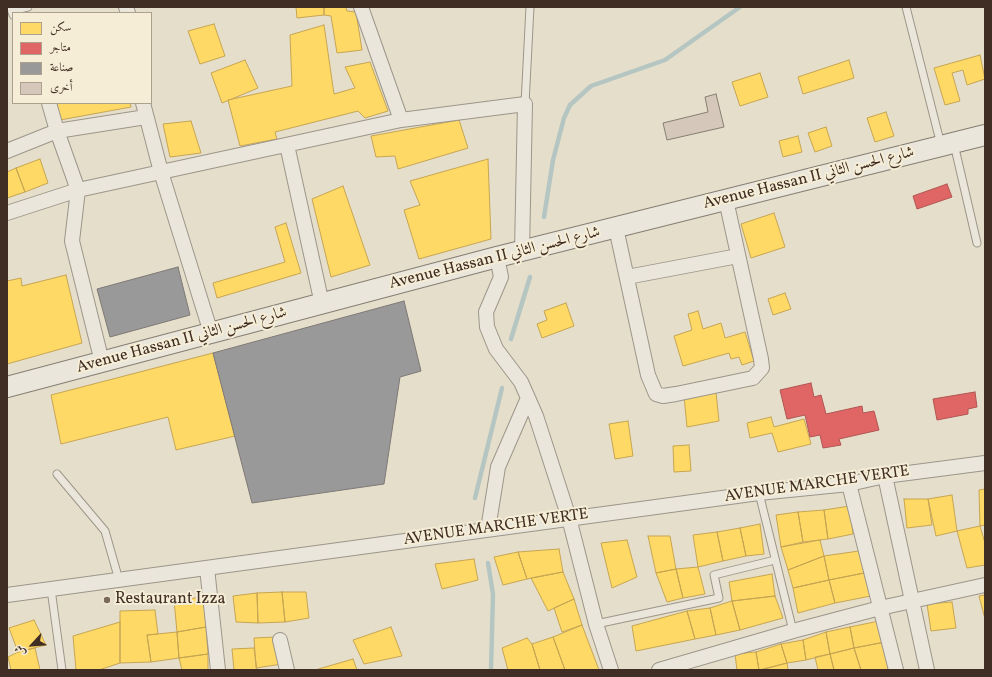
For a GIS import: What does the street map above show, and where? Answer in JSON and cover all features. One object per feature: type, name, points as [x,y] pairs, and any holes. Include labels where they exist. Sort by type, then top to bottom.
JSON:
[{"type":"street","points":[[361,7],[401,120]]},
{"type":"street","points":[[49,104],[57,131],[78,190],[72,241],[102,362]]},
{"type":"street","points":[[7,213],[78,190],[401,120],[525,104],[522,251]]},
{"type":"street","points":[[7,151],[57,131],[144,110],[161,172],[211,333]]},
{"type":"street","name":"Avenue Hassan II شارع الحسن الثاني","points":[[7,387],[497,257],[985,135]]},
{"type":"street","points":[[287,145],[322,304]]},
{"type":"street","points":[[616,228],[652,389],[656,394],[663,396],[676,394],[752,378],[762,368],[726,200]]},
{"type":"street","points":[[627,277],[738,256]]},
{"type":"street","points":[[497,257],[501,277],[486,312],[487,327],[496,349],[521,382],[536,416],[569,518],[596,624],[611,670]]},
{"type":"street","points":[[488,529],[498,467],[528,398]]},
{"type":"street","name":"AVENUE MARCHE VERTE","points":[[7,595],[569,518],[759,493],[849,484],[885,476],[985,463]]},
{"type":"street","points":[[885,476],[928,670]]},
{"type":"street","points":[[849,484],[896,670]]},
{"type":"street","points":[[207,568],[218,670]]},
{"type":"street","points":[[658,670],[793,631],[880,608],[985,585]]},
{"type":"street","points":[[280,640],[287,670]]},
{"type":"lane","points":[[525,104],[530,7]]},
{"type":"lane","points":[[906,7],[977,243]]},
{"type":"lane","points":[[57,474],[105,531],[119,580]]},
{"type":"lane","points":[[759,493],[793,631]]},
{"type":"lane","points":[[596,624],[719,598],[714,575],[775,560]]},
{"type":"lane","points":[[51,589],[62,670]]},
{"type":"building: سكن","points":[[296,7],[324,7],[324,15],[297,18]]},
{"type":"building: سكن","points":[[324,7],[346,7],[347,11],[356,12],[362,50],[337,53],[331,16],[324,15]]},
{"type":"building: سكن","points":[[214,24],[225,56],[200,64],[188,31]]},
{"type":"building: سكن","points":[[324,25],[334,94],[355,88],[345,67],[370,62],[388,111],[365,118],[358,111],[275,132],[277,139],[240,146],[228,100],[292,86],[290,35]]},
{"type":"building: سكن","points":[[980,55],[985,79],[967,85],[963,70],[952,73],[960,101],[945,105],[934,68]]},
{"type":"building: سكن","points":[[245,60],[258,88],[222,103],[211,73]]},
{"type":"building: سكن","points":[[849,60],[854,78],[803,94],[798,77]]},
{"type":"building: سكن","points":[[760,73],[768,97],[740,106],[732,82]]},
{"type":"building: سكن","points":[[57,104],[130,104],[131,107],[60,120]]},
{"type":"building: سكن","points":[[886,112],[894,136],[875,142],[867,118]]},
{"type":"building: سكن","points":[[459,120],[468,148],[398,169],[395,156],[376,157],[371,136]]},
{"type":"building: سكن","points":[[191,121],[201,153],[170,157],[163,124]]},
{"type":"building: سكن","points":[[826,127],[832,146],[815,152],[808,133]]},
{"type":"building: سكن","points":[[798,136],[802,152],[783,157],[779,141]]},
{"type":"building: سكن","points":[[40,159],[48,183],[25,192],[16,168]]},
{"type":"building: سكن","points":[[488,159],[491,239],[419,259],[404,210],[420,205],[410,181]]},
{"type":"building: سكن","points":[[16,168],[25,192],[7,198],[7,172]]},
{"type":"building: سكن","points":[[343,186],[370,265],[331,277],[312,199]]},
{"type":"building: سكن","points":[[774,213],[785,247],[751,258],[741,224]]},
{"type":"building: سكن","points":[[286,223],[301,273],[217,298],[213,283],[285,262],[275,227]]},
{"type":"building: سكن","points":[[66,275],[82,343],[7,364],[7,281],[21,278],[22,286]]},
{"type":"building: سكن","points":[[785,293],[791,309],[773,315],[768,299]]},
{"type":"building: سكن","points":[[566,303],[574,326],[542,338],[537,324],[547,320],[544,311]]},
{"type":"building: سكن","points":[[698,311],[703,329],[721,323],[725,338],[745,332],[754,361],[742,365],[739,357],[731,359],[729,353],[683,366],[674,336],[692,330],[688,314]]},
{"type":"building: سكن","points":[[213,353],[235,436],[176,450],[168,417],[61,444],[51,395]]},
{"type":"building: سكن","points":[[716,392],[719,421],[687,427],[684,396]]},
{"type":"building: سكن","points":[[771,417],[774,427],[804,419],[811,444],[778,452],[772,433],[750,438],[747,423]]},
{"type":"building: سكن","points":[[628,421],[633,456],[615,459],[609,424]]},
{"type":"building: سكن","points":[[689,445],[691,471],[674,472],[673,446]]},
{"type":"building: سكن","points":[[985,489],[985,525],[980,526],[979,490]]},
{"type":"building: سكن","points":[[952,495],[957,531],[936,536],[928,499]]},
{"type":"building: سكن","points":[[904,499],[928,499],[932,525],[907,528]]},
{"type":"building: سكن","points":[[850,506],[853,534],[828,539],[824,510]]},
{"type":"building: سكن","points":[[824,510],[828,539],[803,542],[798,512]]},
{"type":"building: سكن","points":[[798,512],[803,542],[781,547],[776,515]]},
{"type":"building: سكن","points":[[760,524],[764,554],[746,556],[740,528]]},
{"type":"building: سكن","points":[[980,526],[985,543],[985,565],[967,568],[957,531]]},
{"type":"building: سكن","points":[[740,528],[746,556],[723,561],[717,532]]},
{"type":"building: سكن","points":[[717,532],[723,561],[698,567],[693,535]]},
{"type":"building: سكن","points":[[648,536],[670,536],[676,569],[656,573]]},
{"type":"building: سكن","points":[[627,540],[637,577],[612,588],[601,543]]},
{"type":"building: سكن","points":[[820,540],[824,556],[788,570],[781,547]]},
{"type":"building: سكن","points":[[559,549],[563,572],[527,579],[518,552]]},
{"type":"building: سكن","points":[[859,551],[864,573],[829,580],[824,556]]},
{"type":"building: سكن","points":[[518,552],[527,579],[503,585],[494,557]]},
{"type":"building: سكن","points":[[824,556],[829,580],[793,588],[788,570]]},
{"type":"building: سكن","points":[[474,559],[478,580],[442,589],[435,564]]},
{"type":"building: سكن","points":[[698,567],[705,594],[683,598],[676,569]]},
{"type":"building: سكن","points":[[676,569],[683,598],[667,602],[656,573]]},
{"type":"building: سكن","points":[[563,572],[574,599],[548,611],[531,578]]},
{"type":"building: سكن","points":[[864,573],[871,596],[835,603],[829,580]]},
{"type":"building: سكن","points":[[772,574],[775,596],[732,601],[729,582]]},
{"type":"building: سكن","points":[[829,580],[835,603],[798,613],[793,588]]},
{"type":"building: سكن","points":[[282,592],[285,622],[258,623],[257,593]]},
{"type":"building: سكن","points":[[282,592],[306,592],[309,618],[285,622]]},
{"type":"building: سكن","points":[[257,593],[258,623],[236,622],[233,596]]},
{"type":"building: سكن","points":[[985,595],[985,619],[979,596]]},
{"type":"building: سكن","points":[[775,596],[783,618],[740,630],[732,601]]},
{"type":"building: سكن","points":[[205,597],[206,627],[177,632],[174,600]]},
{"type":"building: سكن","points":[[574,599],[582,625],[562,632],[554,608]]},
{"type":"building: سكن","points":[[732,601],[740,630],[716,635],[710,608]]},
{"type":"building: سكن","points":[[952,602],[956,628],[931,631],[927,604]]},
{"type":"building: سكن","points":[[710,608],[716,635],[695,639],[687,611]]},
{"type":"building: سكن","points":[[155,610],[158,634],[147,635],[151,662],[120,663],[120,611]]},
{"type":"building: سكن","points":[[687,611],[695,639],[636,651],[632,626]]},
{"type":"building: سكن","points":[[34,620],[46,645],[18,652],[9,628]]},
{"type":"building: سكن","points":[[879,621],[885,642],[854,648],[850,627]]},
{"type":"building: سكن","points":[[120,622],[120,663],[99,670],[76,670],[73,636]]},
{"type":"building: سكن","points":[[582,625],[599,670],[565,670],[553,637]]},
{"type":"building: سكن","points":[[206,627],[208,654],[179,658],[177,632]]},
{"type":"building: سكن","points":[[391,627],[402,656],[364,664],[353,640]]},
{"type":"building: سكن","points":[[850,627],[854,648],[830,654],[826,632]]},
{"type":"building: سكن","points":[[177,632],[179,658],[151,662],[147,635]]},
{"type":"building: سكن","points":[[826,632],[830,654],[806,660],[803,640]]},
{"type":"building: سكن","points":[[276,637],[282,664],[256,668],[254,638]]},
{"type":"building: سكن","points":[[553,637],[565,670],[540,670],[532,644]]},
{"type":"building: سكن","points":[[527,638],[532,644],[540,670],[508,670],[502,648]]},
{"type":"building: سكن","points":[[803,640],[806,660],[787,663],[781,644]]},
{"type":"building: سكن","points":[[885,642],[888,670],[861,670],[854,648]]},
{"type":"building: سكن","points":[[781,644],[787,663],[759,670],[756,652]]},
{"type":"building: سكن","points":[[35,648],[40,670],[11,670],[8,657],[18,652]]},
{"type":"building: سكن","points":[[254,648],[257,670],[234,670],[232,649]]},
{"type":"building: سكن","points":[[854,648],[861,670],[834,670],[830,654]]},
{"type":"building: سكن","points":[[756,652],[759,670],[737,670],[735,654]]},
{"type":"building: سكن","points":[[208,654],[208,670],[182,670],[179,658]]},
{"type":"building: سكن","points":[[830,654],[834,670],[818,670],[815,657]]},
{"type":"building: سكن","points":[[353,659],[357,670],[315,670]]},
{"type":"building: سكن","points":[[787,663],[788,670],[761,670]]},
{"type":"building: متاجر","points":[[947,184],[952,197],[917,209],[913,196]]},
{"type":"building: متاجر","points":[[811,383],[814,397],[821,395],[826,414],[862,406],[863,413],[874,411],[879,430],[839,439],[841,445],[823,448],[820,435],[810,437],[805,415],[787,419],[780,390]]},
{"type":"building: متاجر","points":[[975,392],[977,407],[968,409],[968,414],[937,420],[933,399]]},
{"type":"building: صناعة","points":[[178,267],[190,315],[110,337],[97,289]]},
{"type":"building: صناعة","points":[[404,301],[421,371],[400,377],[384,484],[252,503],[213,353]]},
{"type":"building: أخرى","points":[[716,94],[724,127],[667,140],[663,123],[708,112],[705,97]]},
{"type":"waterway","points":[[544,217],[553,160],[564,118],[570,105],[591,86],[665,60],[740,7]]},
{"type":"waterway","points":[[511,339],[530,277]]},
{"type":"waterway","points":[[475,498],[502,388]]},
{"type":"waterway","points":[[488,563],[493,594],[491,670]]},
{"type":"place","name":"Restaurant Izza","points":[[107,600]]}]
